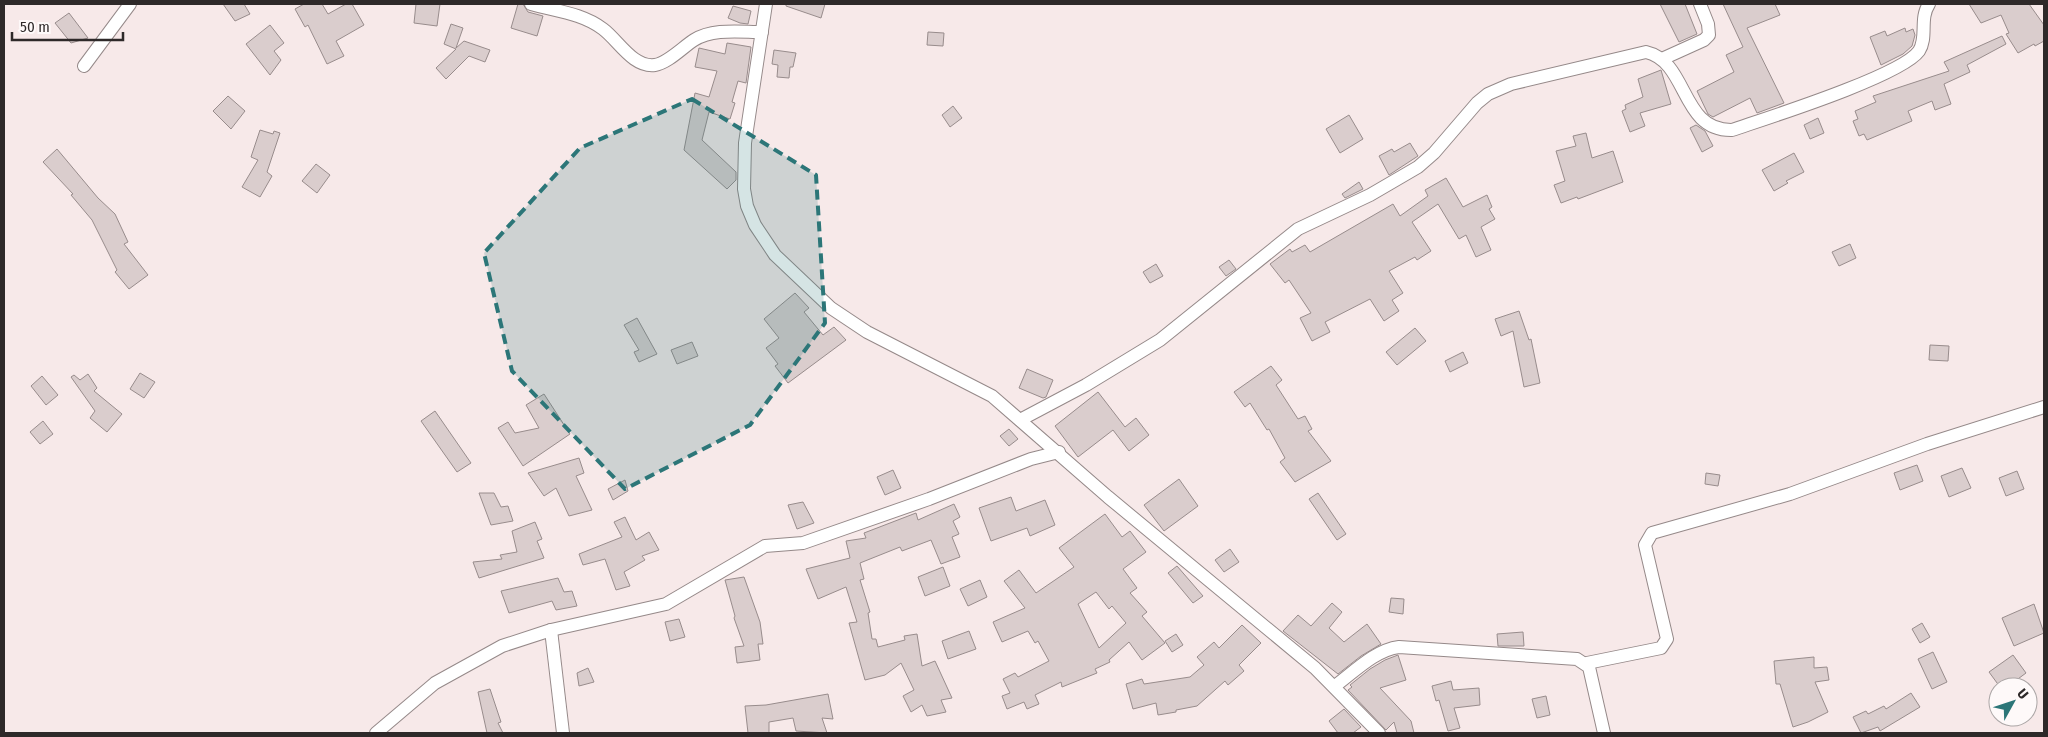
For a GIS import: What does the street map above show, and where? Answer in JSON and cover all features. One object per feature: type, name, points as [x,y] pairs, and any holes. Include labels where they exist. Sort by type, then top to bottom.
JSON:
[{"type":"street","points":[[531,4],[574,14],[596,24],[634,58],[656,65],[696,39],[705,36],[719,32],[762,32]]},
{"type":"street","points":[[766,4],[745,143],[744,189],[747,206],[755,225],[775,255],[831,308],[867,332],[992,396],[1108,496],[1284,641],[1335,686],[1379,733]]},
{"type":"street","points":[[1662,59],[1709,36],[1708,24],[1700,4]]},
{"type":"street","points":[[1020,420],[1086,385],[1160,340],[1298,229],[1370,195],[1418,166],[1434,153],[1477,103],[1488,94],[1511,84],[1640,54],[1656,55],[1671,69],[1698,115],[1712,128],[1732,130],[1876,78],[1905,64],[1915,56],[1924,42],[1923,19],[1929,4]]},
{"type":"street","points":[[84,66],[126,5]]},
{"type":"street","points":[[1335,686],[1365,663],[1390,648],[1399,647],[1568,658],[1587,663],[1661,648],[1667,639],[1645,545],[1652,533],[1790,494],[1927,444],[2044,407]]},
{"type":"street","points":[[376,733],[435,683],[502,646],[551,630],[666,604],[765,546],[803,543],[929,500],[1031,459],[1059,452]]},
{"type":"street","points":[[551,630],[563,733]]},
{"type":"street","points":[[1587,663],[1604,733]]},
{"type":"highlighted area","points":[[692,99],[816,175],[825,323],[750,425],[625,489],[512,371],[484,253],[580,148]]},
{"type":"building","points":[[223,4],[244,4],[250,14],[235,21]]},
{"type":"building","points":[[304,4],[322,4],[328,14],[346,4],[352,4],[364,25],[336,41],[344,56],[327,64],[308,25],[305,27],[295,9]]},
{"type":"building","points":[[416,4],[440,4],[437,26],[414,23]]},
{"type":"building","points":[[518,4],[523,4],[528,12],[543,16],[537,36],[511,28]]},
{"type":"building","points":[[786,4],[825,4],[821,18],[786,6]]},
{"type":"building","points":[[1660,4],[1685,4],[1697,34],[1679,42]]},
{"type":"building","points":[[1723,4],[1775,4],[1780,15],[1747,28],[1784,103],[1757,113],[1750,98],[1713,117],[1708,114],[1697,91],[1734,72],[1726,55],[1743,47]]},
{"type":"building","points":[[1969,4],[2029,4],[2044,25],[2044,41],[2018,53],[2006,34],[2009,33],[2001,15],[1981,23]]},
{"type":"building","points":[[733,6],[751,11],[748,24],[728,18]]},
{"type":"building","points":[[69,13],[88,38],[71,43],[55,23]]},
{"type":"building","points":[[451,24],[463,28],[456,48],[464,41],[490,50],[485,62],[469,56],[446,79],[436,68],[456,49],[444,44]]},
{"type":"building","points":[[270,25],[284,43],[274,51],[281,60],[270,75],[246,44]]},
{"type":"building","points":[[1905,28],[1906,32],[1913,29],[1915,35],[1912,46],[1903,54],[1881,65],[1870,37],[1885,31],[1887,36]]},
{"type":"building","points":[[928,32],[944,33],[943,46],[927,45]]},
{"type":"building","points":[[2002,36],[2006,44],[1967,65],[1970,72],[1944,84],[1951,104],[1935,110],[1932,101],[1908,111],[1912,121],[1867,140],[1864,134],[1859,136],[1853,121],[1858,119],[1855,111],[1876,102],[1873,96],[1949,71],[1944,62]]},
{"type":"building","points":[[727,43],[751,47],[746,83],[738,81],[732,102],[735,103],[730,119],[709,112],[702,140],[736,172],[736,180],[727,189],[684,150],[695,93],[709,97],[717,71],[695,67],[699,48],[725,54]]},
{"type":"building","points":[[774,50],[796,53],[793,67],[790,67],[789,78],[777,77],[778,65],[772,64]]},
{"type":"building","points":[[1661,70],[1671,104],[1640,113],[1645,126],[1630,132],[1622,111],[1626,109],[1625,105],[1643,97],[1638,79]]},
{"type":"building","points":[[228,96],[245,111],[231,129],[213,111]]},
{"type":"building","points":[[953,106],[962,118],[950,127],[942,115]]},
{"type":"building","points":[[1349,115],[1363,139],[1340,153],[1326,129]]},
{"type":"building","points":[[1818,118],[1824,133],[1810,139],[1804,125]]},
{"type":"building","points":[[1696,125],[1705,131],[1713,146],[1702,152],[1690,128]]},
{"type":"building","points":[[260,130],[273,134],[274,131],[280,133],[267,172],[272,176],[260,197],[242,187],[258,160],[251,157]]},
{"type":"building","points":[[1586,133],[1592,158],[1613,151],[1623,182],[1578,199],[1577,197],[1561,203],[1554,185],[1565,181],[1556,151],[1576,146],[1573,136]]},
{"type":"building","points":[[1410,143],[1418,156],[1389,175],[1379,156],[1392,149],[1394,152]]},
{"type":"building","points":[[57,149],[98,198],[115,214],[128,242],[124,244],[148,275],[129,289],[115,272],[117,270],[92,220],[71,195],[73,194],[43,162]]},
{"type":"building","points":[[1794,153],[1804,172],[1786,181],[1788,183],[1774,191],[1762,170]]},
{"type":"building","points":[[316,164],[330,175],[317,193],[302,181]]},
{"type":"building","points":[[1446,178],[1463,207],[1487,195],[1492,207],[1489,209],[1495,219],[1481,227],[1491,250],[1476,257],[1466,235],[1459,239],[1438,204],[1412,222],[1431,251],[1417,260],[1415,257],[1389,271],[1403,293],[1392,300],[1399,311],[1384,321],[1370,299],[1325,322],[1330,332],[1312,341],[1300,318],[1311,313],[1289,280],[1285,283],[1270,264],[1290,249],[1292,252],[1305,245],[1310,252],[1393,204],[1400,216],[1428,196],[1425,190]]},
{"type":"building","points":[[1359,182],[1363,189],[1345,198],[1342,194]]},
{"type":"building","points":[[1850,244],[1856,258],[1839,266],[1832,252]]},
{"type":"building","points":[[1229,260],[1236,269],[1226,276],[1219,267]]},
{"type":"building","points":[[1156,264],[1163,276],[1150,283],[1143,272]]},
{"type":"building","points":[[795,293],[809,308],[804,312],[823,335],[834,327],[846,340],[788,383],[775,366],[778,364],[766,348],[779,338],[764,319]]},
{"type":"building","points":[[1519,311],[1529,340],[1531,339],[1540,383],[1524,387],[1513,331],[1501,336],[1495,319]]},
{"type":"building","points":[[637,318],[657,354],[639,362],[634,352],[639,350],[624,325]]},
{"type":"building","points":[[1415,328],[1426,341],[1397,365],[1386,352]]},
{"type":"building","points":[[692,342],[698,356],[677,364],[671,350]]},
{"type":"building","points":[[1930,345],[1949,346],[1948,361],[1929,360]]},
{"type":"building","points":[[1463,352],[1468,363],[1450,372],[1445,361]]},
{"type":"building","points":[[1271,366],[1282,380],[1276,385],[1298,419],[1305,416],[1312,429],[1308,431],[1331,461],[1295,482],[1280,462],[1285,458],[1269,429],[1267,430],[1250,403],[1245,407],[1234,392]]},
{"type":"building","points":[[1027,369],[1053,380],[1046,397],[1043,398],[1019,388]]},
{"type":"building","points":[[140,373],[155,382],[144,398],[130,389]]},
{"type":"building","points":[[88,374],[97,388],[94,391],[122,414],[107,432],[90,418],[95,411],[71,377],[74,375],[80,380]]},
{"type":"building","points":[[42,376],[58,395],[46,405],[31,386]]},
{"type":"building","points":[[1098,392],[1125,427],[1136,418],[1149,435],[1129,451],[1113,430],[1078,457],[1055,426]]},
{"type":"building","points":[[544,394],[570,434],[523,466],[498,428],[508,422],[515,433],[539,428],[526,405]]},
{"type":"building","points":[[435,411],[471,463],[457,472],[421,421]]},
{"type":"building","points":[[43,421],[53,434],[40,444],[30,432]]},
{"type":"building","points":[[1009,429],[1018,439],[1009,446],[1000,436]]},
{"type":"building","points":[[579,458],[584,473],[576,476],[592,510],[569,516],[556,488],[544,496],[528,473]]},
{"type":"building","points":[[1917,465],[1923,481],[1900,490],[1894,473]]},
{"type":"building","points":[[1962,468],[1971,488],[1949,497],[1941,476]]},
{"type":"building","points":[[893,470],[901,488],[885,495],[877,477]]},
{"type":"building","points":[[2017,471],[2024,489],[2006,496],[1999,478]]},
{"type":"building","points":[[1706,473],[1720,475],[1718,486],[1705,484]]},
{"type":"building","points":[[1179,479],[1198,506],[1164,531],[1144,505]]},
{"type":"building","points":[[625,480],[628,491],[613,500],[608,489]]},
{"type":"building","points":[[479,493],[494,493],[501,507],[508,506],[513,521],[491,525]]},
{"type":"building","points":[[1318,493],[1346,534],[1337,540],[1309,499]]},
{"type":"building","points":[[1011,497],[1016,511],[1045,500],[1055,525],[1030,536],[1027,528],[991,541],[979,508]]},
{"type":"building","points":[[803,502],[814,523],[797,529],[788,505]]},
{"type":"building","points":[[954,504],[960,517],[953,521],[959,534],[952,537],[960,557],[941,564],[931,540],[902,551],[900,547],[860,563],[864,579],[860,580],[870,612],[868,613],[872,639],[876,639],[878,647],[905,640],[904,636],[917,634],[922,666],[935,661],[952,698],[941,700],[946,712],[927,716],[922,705],[911,712],[903,696],[914,690],[901,663],[885,675],[865,680],[849,623],[857,622],[846,587],[818,599],[806,569],[850,558],[846,541],[866,538],[864,533],[916,513],[918,520]]},
{"type":"building","points":[[1105,514],[1122,537],[1130,531],[1146,552],[1123,569],[1137,588],[1130,593],[1147,612],[1142,616],[1165,643],[1142,660],[1129,642],[1109,660],[1110,662],[1095,669],[1097,673],[1062,687],[1061,682],[1035,695],[1039,704],[1027,709],[1024,702],[1007,709],[1002,696],[1010,693],[1003,679],[1015,673],[1018,677],[1049,661],[1038,641],[1035,643],[1028,631],[1002,642],[993,622],[1025,608],[1004,581],[1019,570],[1036,593],[1074,567],[1059,548]],"holes":[[[1096,592],[1109,609],[1112,606],[1126,623],[1099,648],[1078,604]]]},
{"type":"building","points":[[625,517],[636,540],[649,532],[659,550],[642,556],[645,560],[624,572],[630,586],[616,590],[605,559],[583,565],[579,554],[622,537],[614,522]]},
{"type":"building","points":[[535,522],[542,539],[537,541],[544,558],[479,578],[473,562],[502,559],[500,555],[517,552],[512,531]]},
{"type":"building","points":[[1230,549],[1239,562],[1224,572],[1215,560]]},
{"type":"building","points":[[1177,566],[1203,596],[1193,603],[1168,573]]},
{"type":"building","points":[[943,567],[950,586],[925,596],[918,577]]},
{"type":"building","points":[[744,577],[760,622],[763,644],[758,644],[760,660],[737,663],[735,647],[744,646],[734,618],[725,580]]},
{"type":"building","points":[[558,578],[564,592],[572,591],[577,606],[556,610],[552,601],[509,613],[501,591]]},
{"type":"building","points":[[980,580],[987,597],[968,606],[960,589]]},
{"type":"building","points":[[1391,598],[1404,599],[1403,614],[1389,612]]},
{"type":"building","points":[[1332,603],[1342,612],[1329,628],[1344,642],[1367,624],[1381,644],[1361,656],[1338,674],[1283,631],[1298,615],[1311,626]]},
{"type":"building","points":[[2034,604],[2044,633],[2014,646],[2002,618]]},
{"type":"building","points":[[679,619],[685,637],[670,641],[665,622]]},
{"type":"building","points":[[1922,623],[1930,637],[1920,643],[1912,629]]},
{"type":"building","points":[[1242,625],[1261,643],[1239,665],[1244,671],[1228,685],[1225,681],[1197,706],[1176,710],[1176,712],[1158,715],[1156,703],[1133,709],[1126,684],[1142,679],[1144,684],[1190,677],[1204,665],[1197,657],[1214,642],[1219,648]]},
{"type":"building","points":[[969,631],[976,649],[948,659],[942,641]]},
{"type":"building","points":[[1523,632],[1524,646],[1498,646],[1497,634]]},
{"type":"building","points":[[1176,634],[1183,645],[1172,652],[1165,641]]},
{"type":"building","points":[[1933,652],[1947,682],[1932,689],[1918,659]]},
{"type":"building","points":[[1398,655],[1406,680],[1380,688],[1411,721],[1414,733],[1397,733],[1394,722],[1386,730],[1348,690],[1352,687],[1350,685],[1370,669]]},
{"type":"building","points":[[2013,655],[2026,673],[2021,677],[1993,677],[1989,672]]},
{"type":"building","points":[[1814,657],[1814,668],[1827,667],[1829,680],[1815,682],[1828,712],[1793,727],[1780,684],[1776,684],[1774,661]]},
{"type":"building","points":[[588,668],[594,682],[579,686],[577,673]]},
{"type":"building","points":[[1451,681],[1453,690],[1479,688],[1480,705],[1454,708],[1460,728],[1448,731],[1439,700],[1436,701],[1432,686]]},
{"type":"building","points":[[490,689],[501,722],[498,723],[503,733],[487,733],[478,692]]},
{"type":"building","points":[[1911,693],[1920,707],[1880,731],[1878,727],[1861,733],[1853,717],[1866,711],[1868,714],[1884,706],[1886,709]]},
{"type":"building","points":[[828,694],[833,719],[822,718],[827,733],[796,731],[793,718],[769,722],[769,733],[748,733],[745,706],[766,705]]},
{"type":"building","points":[[1546,696],[1550,715],[1537,718],[1532,699]]},
{"type":"building","points":[[1344,709],[1361,727],[1353,733],[1338,733],[1329,721]]}]
